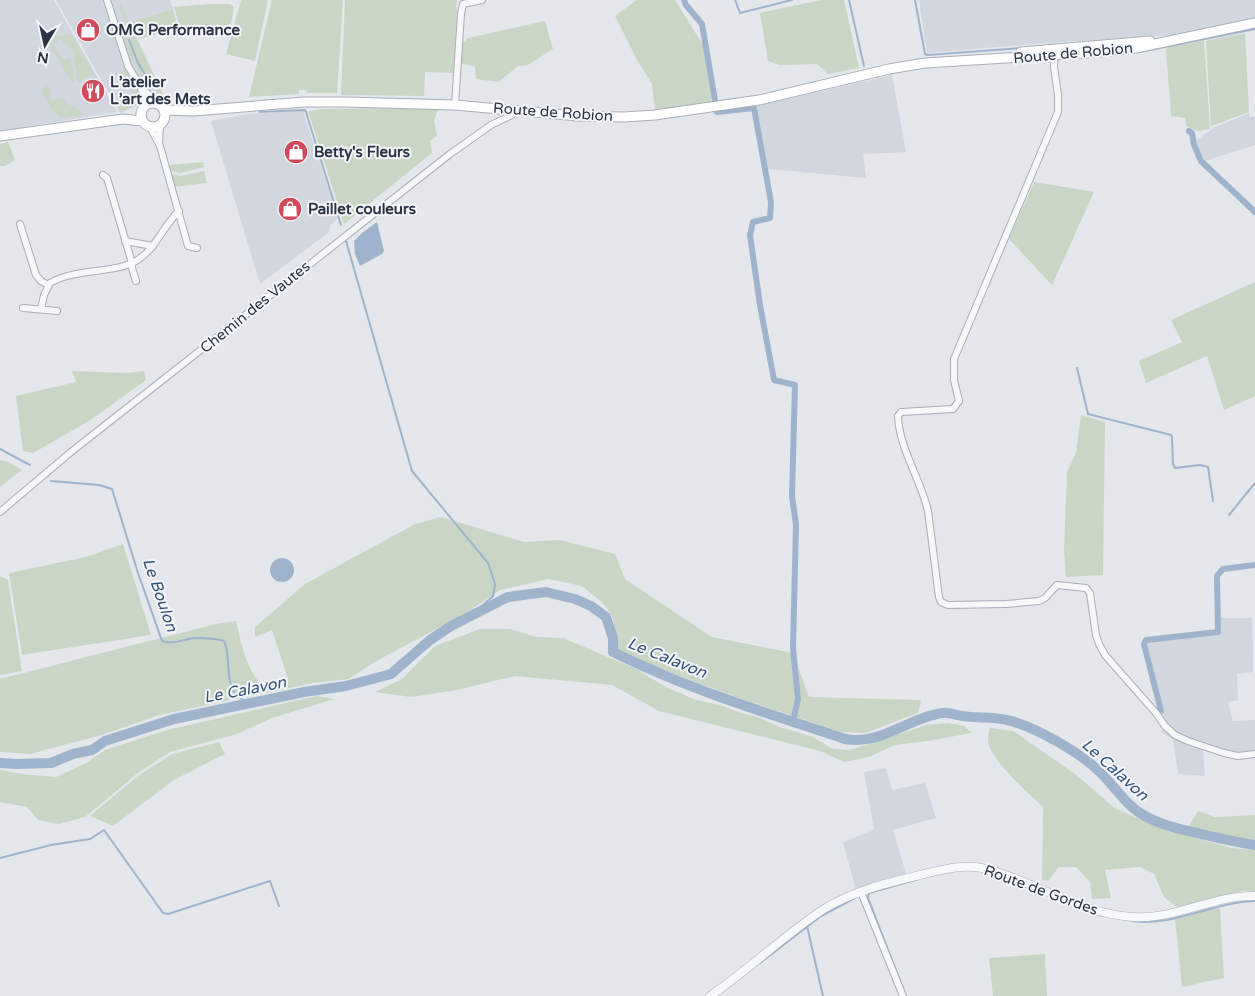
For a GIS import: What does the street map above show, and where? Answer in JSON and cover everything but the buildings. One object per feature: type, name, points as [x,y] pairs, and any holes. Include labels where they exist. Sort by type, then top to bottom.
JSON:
[{"type":"main road","name":"Route de Robion","points":[[966,59],[1136,48],[1255,23]]},
{"type":"main road","name":"Route de Robion","points":[[164,110],[194,111],[304,102],[455,105],[600,117],[655,115],[759,100],[908,65],[1082,46],[1179,39]]},
{"type":"main road","points":[[122,119],[156,103],[164,110],[161,123]]},
{"type":"main road","points":[[0,136],[122,119],[146,124],[143,108]]},
{"type":"main road","name":"Route de Robion","points":[[146,124],[161,123],[194,111]]},
{"type":"street","points":[[107,0],[128,66],[141,87],[156,103]]},
{"type":"street","points":[[455,105],[463,2],[482,0]]},
{"type":"street","points":[[1082,46],[1055,54],[1054,67],[1058,95],[1058,112],[954,359],[954,380],[959,401],[952,409],[901,412],[898,416],[902,440],[925,497],[939,596],[941,602],[948,606],[1006,604],[1038,601],[1045,598],[1057,585],[1086,588],[1090,593],[1099,644],[1105,655],[1156,713],[1165,726],[1175,735],[1204,746],[1238,756],[1255,754]]},
{"type":"street","points":[[141,87],[143,108]]},
{"type":"street","name":"Chemin des Vautes","points":[[0,512],[71,452],[450,154],[491,125],[512,115],[514,110]]},
{"type":"street","points":[[160,146],[161,123]]},
{"type":"street","points":[[146,124],[160,146],[188,246],[197,248]]},
{"type":"street","points":[[103,175],[107,178],[136,281]]},
{"type":"street","points":[[41,309],[48,285],[56,280],[72,274],[108,269],[132,263],[143,256],[153,246],[179,211]]},
{"type":"street","points":[[20,224],[36,275],[41,282],[48,285]]},
{"type":"street","points":[[125,241],[153,246]]},
{"type":"street","points":[[23,308],[57,311]]},
{"type":"street","name":"Route de Gordes","points":[[710,996],[825,909],[861,892],[954,867],[970,866],[988,870],[1008,876],[1085,908],[1109,914],[1134,917],[1172,914],[1222,900],[1255,896]]},
{"type":"street","points":[[861,892],[903,996]]},
{"type":"shaded area","points":[[0,0],[54,0],[117,112],[0,131]]},
{"type":"shaded area","points":[[56,0],[170,0],[173,9],[129,22],[169,106],[154,98],[120,113]]},
{"type":"shaded area","points":[[919,0],[1255,0],[1255,18],[1172,35],[927,53]]},
{"type":"shaded area","points":[[892,75],[906,152],[863,154],[866,178],[768,169],[757,106]]},
{"type":"shaded area","points":[[303,111],[338,218],[330,225],[329,232],[260,284],[211,121],[248,114]]},
{"type":"shaded area","points":[[1249,113],[1249,117],[1255,116],[1255,145],[1205,161],[1195,142],[1213,128]]},
{"type":"shaded area","points":[[1219,618],[1252,618],[1253,672],[1237,674],[1238,700],[1228,702],[1233,721],[1255,720],[1255,752],[1237,753],[1203,749],[1205,776],[1178,774],[1173,740],[1162,732],[1162,716],[1147,641],[1219,633]]},
{"type":"shaded area","points":[[886,768],[892,790],[925,783],[936,818],[893,830],[906,874],[856,890],[843,842],[874,830],[864,772]]},
{"type":"green space","points":[[241,0],[268,0],[255,61],[226,54]]},
{"type":"green space","points":[[272,0],[343,0],[337,93],[307,93],[306,90],[299,90],[299,94],[249,97]]},
{"type":"green space","points":[[345,0],[457,0],[456,6],[459,17],[454,73],[425,72],[424,96],[341,95]]},
{"type":"green space","points":[[637,0],[675,0],[703,45],[712,102],[655,110],[652,84],[636,58],[615,16]]},
{"type":"green space","points":[[821,0],[844,0],[859,68],[828,74],[817,64],[779,65],[768,61],[760,13]]},
{"type":"green space","points":[[230,4],[234,7],[231,24],[185,36],[181,31],[174,7]]},
{"type":"green space","points":[[120,5],[163,95],[157,92],[153,78],[139,79],[140,74],[134,62],[131,61],[124,37],[132,34],[120,10]]},
{"type":"green space","points":[[173,9],[178,29],[138,39],[130,22]]},
{"type":"green space","points":[[545,21],[553,49],[528,65],[518,66],[498,82],[476,79],[475,67],[461,63],[462,44],[468,38]]},
{"type":"green space","points":[[1245,33],[1249,112],[1211,126],[1206,41]]},
{"type":"green space","points":[[71,34],[94,74],[78,82],[74,53],[61,38],[54,45],[64,60],[70,57],[75,81],[72,82],[48,43],[57,37]]},
{"type":"green space","points":[[1204,41],[1210,129],[1197,131],[1186,126],[1185,118],[1171,116],[1166,49]]},
{"type":"green space","points":[[124,68],[136,90],[139,104],[121,112],[118,107],[125,103],[124,100],[134,95],[120,73]]},
{"type":"green space","points":[[49,85],[51,101],[64,98],[65,102],[76,109],[80,109],[84,116],[59,117],[40,90]]},
{"type":"green space","points":[[430,108],[438,110],[434,120],[437,136],[430,141],[432,153],[344,224],[308,111],[322,109]]},
{"type":"green space","points":[[8,142],[15,160],[5,166],[0,166],[0,144]]},
{"type":"green space","points":[[203,162],[204,167],[180,173],[171,171],[168,165]]},
{"type":"green space","points":[[204,171],[207,183],[174,187],[170,174],[181,176]]},
{"type":"green space","points":[[1034,182],[1094,192],[1052,285],[1009,239]]},
{"type":"green space","points":[[1255,282],[1255,396],[1224,410],[1207,356],[1146,383],[1139,361],[1182,342],[1171,320]]},
{"type":"green space","points":[[72,371],[126,373],[144,371],[146,380],[89,421],[33,453],[23,451],[16,396],[76,382]]},
{"type":"green space","points":[[1081,415],[1105,422],[1103,575],[1066,577],[1064,551],[1067,472],[1076,453]]},
{"type":"green space","points":[[0,460],[22,470],[0,487]]},
{"type":"green space","points":[[441,517],[524,542],[560,540],[615,554],[625,579],[712,637],[793,653],[809,697],[921,700],[918,713],[865,733],[841,732],[739,698],[616,652],[617,639],[613,618],[604,604],[582,586],[548,579],[500,590],[464,614],[371,664],[349,679],[313,683],[159,715],[102,735],[30,754],[0,752],[0,679],[216,624],[236,621],[248,663],[262,686],[288,679],[272,630],[255,637],[255,627],[305,584],[415,524]]},
{"type":"green space","points":[[123,544],[151,635],[22,655],[9,573],[86,557]]},
{"type":"green space","points":[[0,576],[8,580],[22,671],[0,675]]},
{"type":"green space","points":[[480,629],[510,629],[536,637],[563,638],[636,669],[666,687],[696,700],[720,705],[760,718],[777,726],[813,737],[833,749],[850,750],[927,725],[948,723],[964,726],[972,733],[895,745],[869,757],[844,762],[820,751],[659,711],[612,685],[515,676],[457,690],[411,697],[375,692],[402,679],[435,646]]},
{"type":"green space","points":[[317,696],[334,699],[272,718],[237,734],[170,752],[138,773],[85,817],[59,824],[38,820],[27,807],[0,802],[0,770],[56,777],[86,763],[105,750],[167,730]]},
{"type":"green space","points":[[990,728],[1013,731],[1075,774],[1116,809],[1193,837],[1231,848],[1255,850],[1255,892],[1243,891],[1177,907],[1164,897],[1154,874],[1140,867],[1105,870],[1111,898],[1092,899],[1090,882],[1076,867],[1059,867],[1048,881],[1042,880],[1043,807],[1010,775],[995,756],[988,740]]},
{"type":"green space","points":[[219,742],[225,754],[174,780],[113,826],[90,816],[139,775],[172,754]]},
{"type":"green space","points":[[1198,811],[1215,817],[1255,815],[1255,841],[1234,839],[1189,826]]},
{"type":"green space","points":[[1220,908],[1224,978],[1182,987],[1175,918]]},
{"type":"green space","points":[[1045,954],[1047,996],[993,996],[989,958]]},
{"type":"water","points":[[377,222],[384,251],[360,266],[355,254],[354,241]]},
{"type":"water","points":[[282,558],[287,559],[293,565],[293,575],[287,581],[282,582],[277,581],[271,575],[270,570],[271,565],[277,559]]},
{"type":"waterway","points":[[684,0],[702,24],[717,112],[754,108],[771,202],[770,218],[753,222],[750,235],[760,305],[774,380],[795,385],[792,496],[796,525],[793,648],[798,699],[793,722]]},
{"type":"waterway","points":[[735,0],[740,13],[792,0]]},
{"type":"waterway","points":[[849,0],[864,66]]},
{"type":"waterway","points":[[915,0],[925,54],[927,55],[1021,48]]},
{"type":"waterway","points":[[1140,52],[1255,29]]},
{"type":"waterway","points":[[129,40],[138,63],[145,74]]},
{"type":"waterway","points":[[260,112],[305,110],[341,225]]},
{"type":"waterway","points":[[1189,131],[1192,133],[1194,145],[1201,161],[1255,212]]},
{"type":"waterway","points":[[346,241],[412,471],[488,563],[495,584],[493,596],[483,605],[482,611]]},
{"type":"waterway","points":[[1077,368],[1088,414],[1171,435],[1173,464],[1175,468],[1200,465],[1208,467],[1213,501]]},
{"type":"waterway","name":"Le Boulon","points":[[0,449],[30,465]]},
{"type":"waterway","name":"Le Boulon","points":[[51,481],[99,485],[112,489],[138,573],[162,641],[174,642],[195,638],[224,641],[228,672],[233,690],[248,704]]},
{"type":"waterway","points":[[1229,515],[1255,483]]},
{"type":"waterway","points":[[1161,711],[1144,644],[1146,640],[1218,632],[1217,576],[1223,569],[1255,565]]},
{"type":"waterway","name":"Le Calavon","points":[[0,763],[51,763],[73,754],[92,750],[105,741],[174,719],[304,692],[346,686],[391,674],[430,640],[451,626],[508,597],[546,592],[575,599],[591,606],[606,617],[613,638],[613,652],[670,678],[728,700],[845,739],[858,740],[883,735],[918,720],[945,713],[995,718],[1018,723],[1043,734],[1080,756],[1099,771],[1132,807],[1145,816],[1179,829],[1255,845]]},
{"type":"waterway","points":[[0,858],[51,845],[90,839],[104,830],[163,913],[168,914],[270,881],[279,906]]},
{"type":"waterway","points":[[992,874],[1039,892]]},
{"type":"waterway","points":[[904,991],[868,898],[869,893],[919,879]]},
{"type":"waterway","points":[[760,963],[821,916],[855,898]]},
{"type":"waterway","points":[[1132,921],[1162,921],[1224,905],[1255,901]]},
{"type":"waterway","points":[[807,926],[823,996]]},
{"type":"place","name":"OMG Performance","points":[[88,30]]},
{"type":"place","name":"L’atelier L’art des Mets","points":[[93,91]]},
{"type":"place","name":"Betty's Fleurs","points":[[296,152]]},
{"type":"place","name":"Paillet couleurs","points":[[290,209]]}]
